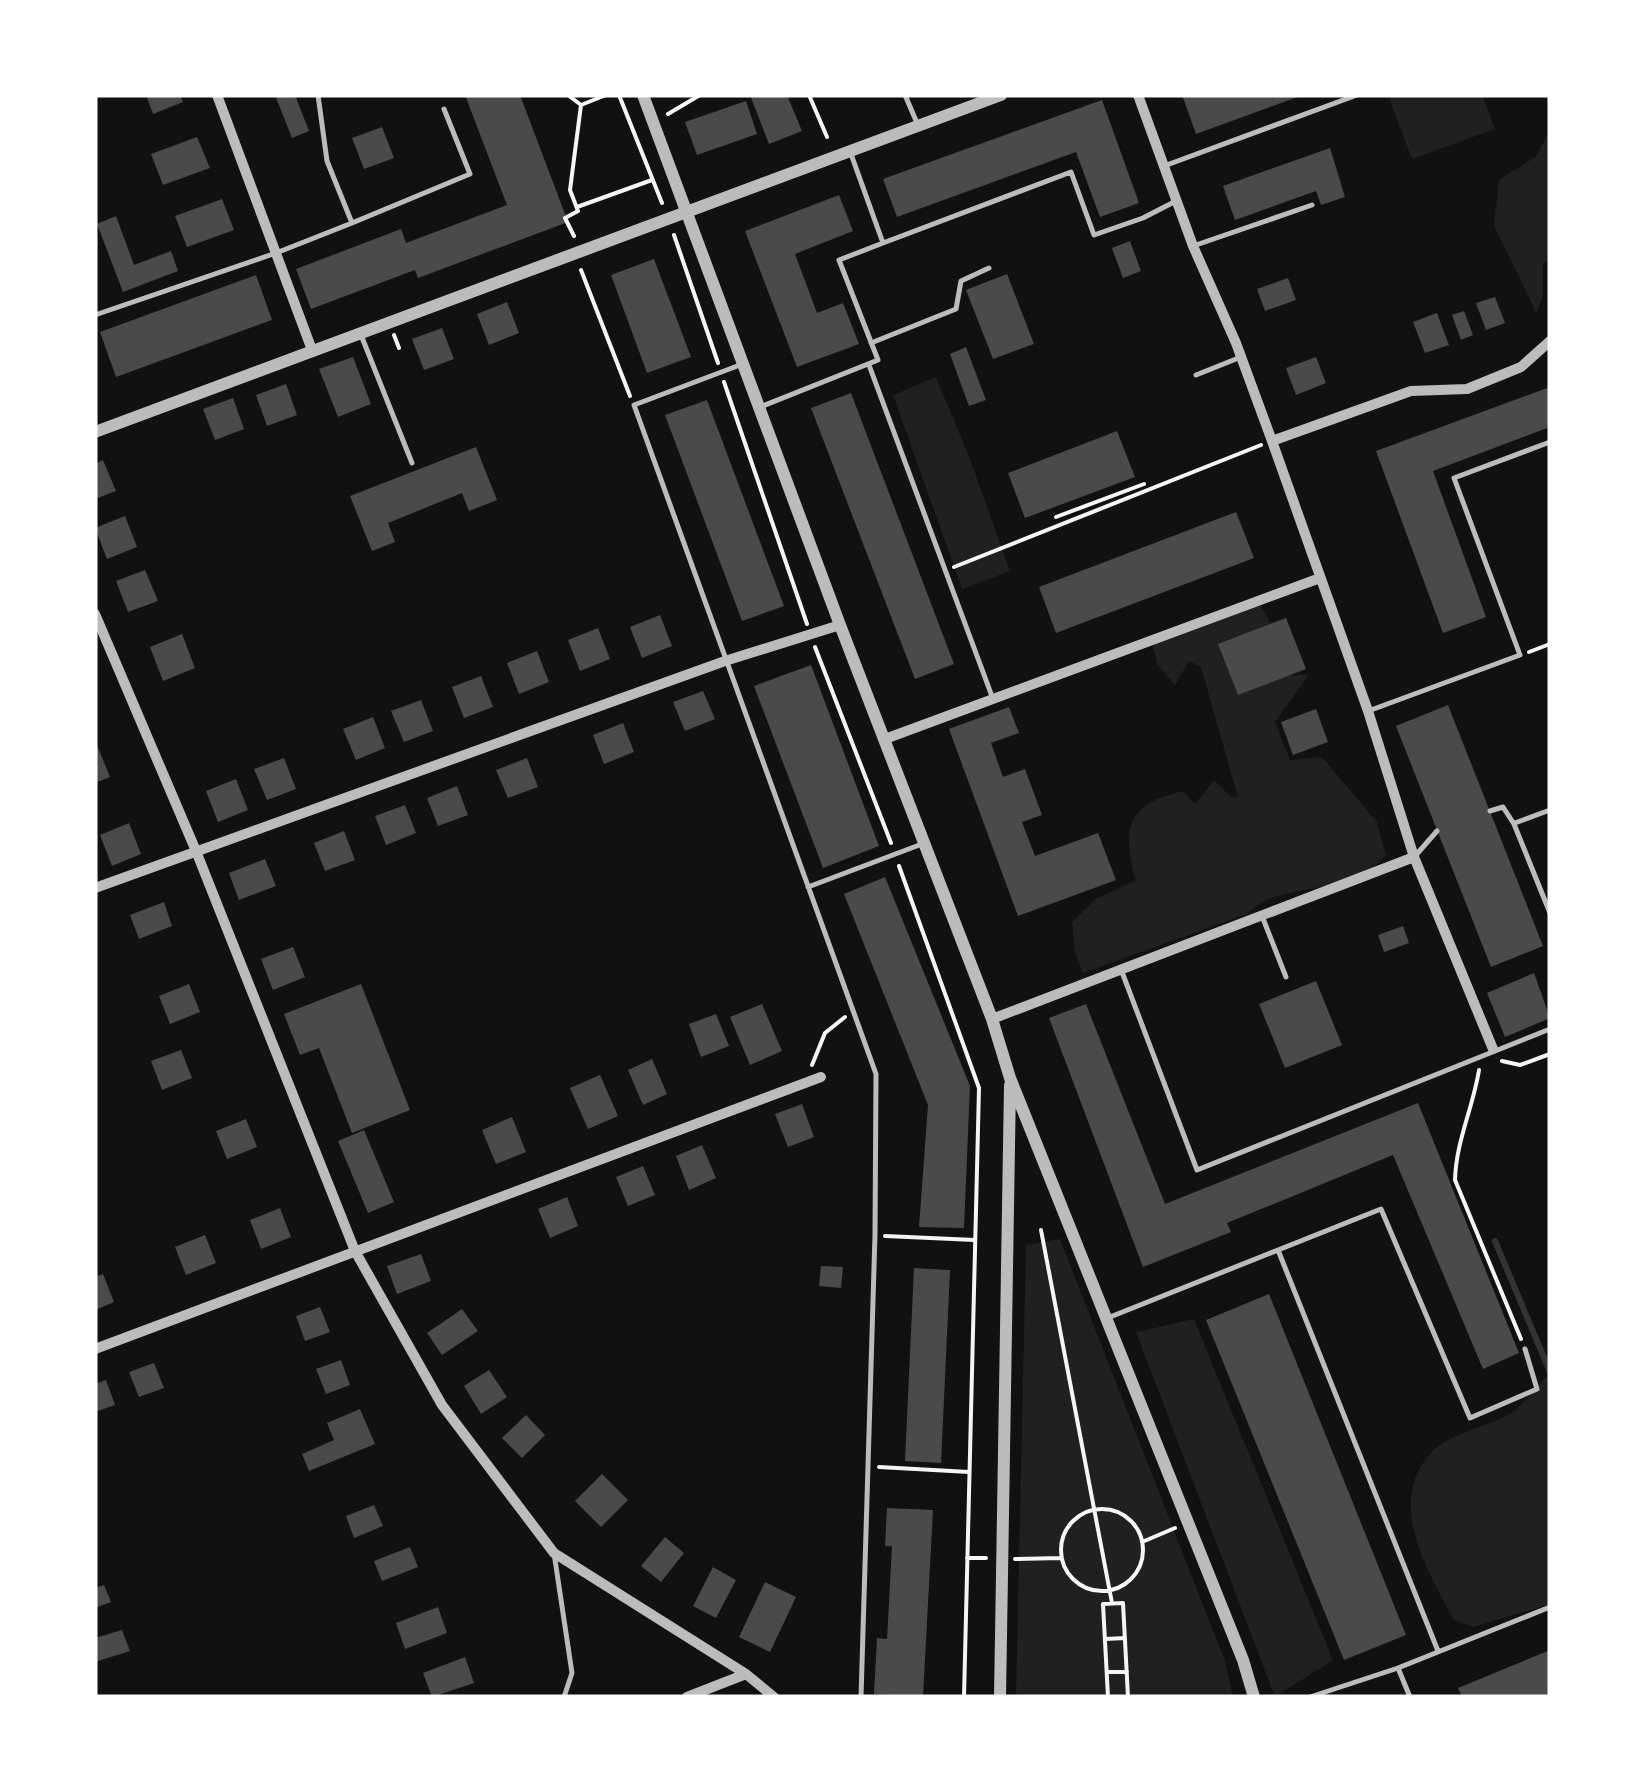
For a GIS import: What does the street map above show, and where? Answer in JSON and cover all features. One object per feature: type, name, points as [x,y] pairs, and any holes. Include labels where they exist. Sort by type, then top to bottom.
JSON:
[{"type":"street","points":[[217,95],[312,350]]},
{"type":"street","points":[[643,95],[992,1019],[1010,1078],[1243,1660],[1254,1697]]},
{"type":"street","points":[[95,432],[1001,95]]},
{"type":"street","points":[[1138,95],[1193,246],[1272,441],[1368,711],[1414,857],[1493,1049]]},
{"type":"street","points":[[1272,441],[1412,391],[1468,389],[1521,367],[1550,341]]},
{"type":"street","points":[[885,739],[1320,578]]},
{"type":"street","points":[[95,614],[196,851],[355,1251],[442,1406],[554,1552],[746,1674],[774,1697]]},
{"type":"street","points":[[95,888],[726,661],[840,625]]},
{"type":"street","points":[[992,1019],[1414,857]]},
{"type":"street","points":[[95,1348],[821,1077]]},
{"type":"street","points":[[1000,1697],[1010,1078]]},
{"type":"street","points":[[687,1697],[746,1674]]},
{"type":"lane","points":[[318,95],[327,161],[352,223]]},
{"type":"lane","points":[[905,95],[918,126]]},
{"type":"lane","points":[[1164,166],[1357,95]]},
{"type":"lane","points":[[95,315],[276,253],[470,174],[444,108]]},
{"type":"lane","points":[[850,151],[883,243]]},
{"type":"lane","points":[[760,407],[878,360],[839,260],[1071,172],[1094,236],[1143,218],[1176,200]]},
{"type":"lane","points":[[1193,246],[1312,205]]},
{"type":"lane","points":[[871,343],[956,309],[960,281],[988,268]]},
{"type":"lane","points":[[360,332],[412,464]]},
{"type":"lane","points":[[1196,375],[1241,357]]},
{"type":"lane","points":[[743,364],[634,405],[876,1074],[861,1697]]},
{"type":"lane","points":[[869,366],[993,700]]},
{"type":"lane","points":[[1368,711],[1520,655],[1454,478],[1550,442]]},
{"type":"lane","points":[[1490,811],[1503,807],[1514,824],[1550,914]]},
{"type":"lane","points":[[1514,824],[1550,810]]},
{"type":"lane","points":[[1414,857],[1438,832]]},
{"type":"lane","points":[[808,886],[925,843]]},
{"type":"lane","points":[[1262,916],[1286,978]]},
{"type":"lane","points":[[1121,971],[1197,1170],[1550,1029]]},
{"type":"lane","points":[[1107,1319],[1381,1209],[1470,1418],[1537,1390],[1525,1349]]},
{"type":"lane","points":[[1278,1250],[1438,1651]]},
{"type":"lane","points":[[554,1552],[572,1674],[564,1697]]},
{"type":"lane","points":[[1310,1697],[1398,1668],[1550,1607]]},
{"type":"lane","points":[[1398,1668],[1410,1697]]},
{"type":"path","points":[[568,95],[582,105]]},
{"type":"path","points":[[582,105],[606,95]]},
{"type":"path","points":[[620,95],[668,218],[810,634],[979,1088],[964,1697]]},
{"type":"path","points":[[668,114],[700,95]]},
{"type":"path","points":[[809,95],[827,137]]},
{"type":"path","points":[[582,105],[570,190],[578,211],[566,218],[634,405]]},
{"type":"path","points":[[577,208],[652,180]]},
{"type":"path","points":[[945,570],[1272,441]]},
{"type":"path","points":[[1056,517],[1144,484]]},
{"type":"path","points":[[1520,655],[1550,644]]},
{"type":"path","points":[[805,1083],[825,1032],[852,1011]]},
{"type":"path","points":[[1525,1349],[1455,1180],[1456,1151],[1475,1096],[1481,1057],[1520,1065],[1550,1054]]},
{"type":"path","points":[[1041,1230],[1112,1604]]},
{"type":"path","points":[[875,1236],[975,1240]]},
{"type":"path","points":[[868,1467],[969,1472]]},
{"type":"path","points":[[1094,1509],[1110,1509],[1125,1515],[1142,1542],[1136,1573],[1124,1585],[1110,1591],[1078,1584],[1060,1558],[1067,1526],[1094,1509]]},
{"type":"path","points":[[1142,1542],[1188,1522]]},
{"type":"path","points":[[1108,1697],[1103,1604],[1123,1603],[1128,1697]]},
{"type":"path","points":[[1105,1639],[1124,1638]]},
{"type":"path","points":[[1107,1672],[1126,1672]]},
{"type":"shaded area","points":[[1482,95],[1495,129],[1412,159],[1389,98]]},
{"type":"shaded area","points":[[1550,132],[1550,258],[1543,263],[1543,295],[1537,314],[1494,226],[1499,180],[1535,157]]},
{"type":"shaded area","points":[[936,377],[1010,571],[962,589],[893,395]]},
{"type":"shaded area","points":[[1259,604],[1272,629],[1284,675],[1309,675],[1275,722],[1290,760],[1322,757],[1377,822],[1386,855],[1375,866],[1346,880],[1267,900],[1247,914],[1083,973],[1075,952],[1072,922],[1096,899],[1136,880],[1129,846],[1133,821],[1140,811],[1164,796],[1183,791],[1195,804],[1214,780],[1231,797],[1238,797],[1201,667],[1189,661],[1175,685],[1158,665],[1152,643]]},
{"type":"shaded area","points":[[1060,1239],[1225,1661],[1233,1697],[1016,1697],[1026,1245]]},
{"type":"shaded area","points":[[1194,1319],[1333,1660],[1275,1697],[1136,1332]]},
{"type":"shaded area","points":[[1550,1372],[1550,1604],[1473,1627],[1454,1620],[1422,1557],[1411,1511],[1412,1489],[1420,1468],[1435,1449],[1512,1412]]},
{"type":"building","points":[[146,95],[180,95],[183,102],[153,114]]},
{"type":"building","points":[[275,95],[295,95],[309,131],[292,138]]},
{"type":"building","points":[[465,95],[520,95],[568,222],[418,278],[415,270],[311,309],[296,269],[401,229],[406,243],[507,205]]},
{"type":"building","points":[[750,95],[787,95],[802,131],[769,144]]},
{"type":"building","points":[[1182,95],[1303,95],[1196,134]]},
{"type":"building","points":[[1102,100],[1139,203],[1100,217],[1076,152],[897,217],[883,179]]},
{"type":"building","points":[[746,101],[757,134],[697,155],[685,122]]},
{"type":"building","points":[[382,127],[394,158],[364,169],[352,138]]},
{"type":"building","points":[[197,137],[210,168],[163,185],[151,154]]},
{"type":"building","points":[[1330,148],[1345,197],[1321,205],[1316,191],[1235,220],[1223,186]]},
{"type":"building","points":[[839,195],[853,231],[795,254],[817,313],[843,303],[859,344],[797,367],[745,231]]},
{"type":"building","points":[[222,199],[234,230],[187,247],[175,216]]},
{"type":"building","points":[[116,216],[134,265],[171,251],[178,271],[123,292],[97,224]]},
{"type":"building","points":[[1130,241],[1141,271],[1123,278],[1112,248]]},
{"type":"building","points":[[654,259],[691,357],[647,373],[611,275]]},
{"type":"building","points":[[1007,274],[1034,344],[993,359],[966,290]]},
{"type":"building","points":[[256,275],[272,320],[116,377],[100,332]]},
{"type":"building","points":[[1288,278],[1296,300],[1265,311],[1257,289]]},
{"type":"building","points":[[1495,297],[1505,323],[1486,330],[1476,303]]},
{"type":"building","points":[[507,302],[519,333],[489,345],[477,314]]},
{"type":"building","points":[[1464,311],[1473,335],[1461,340],[1452,315]]},
{"type":"building","points":[[1437,313],[1449,345],[1425,353],[1413,322]]},
{"type":"building","points":[[442,328],[454,359],[424,370],[412,339]]},
{"type":"building","points":[[966,347],[986,400],[969,406],[950,354]]},
{"type":"building","points":[[353,357],[371,404],[338,417],[319,369]]},
{"type":"building","points":[[1316,357],[1326,383],[1296,395],[1286,368]]},
{"type":"building","points":[[286,384],[297,415],[267,426],[256,395]]},
{"type":"building","points":[[1550,387],[1550,427],[1433,471],[1486,617],[1443,633],[1376,451]]},
{"type":"building","points":[[851,393],[954,664],[915,679],[811,408]]},
{"type":"building","points":[[233,398],[244,429],[215,440],[203,409]]},
{"type":"building","points":[[707,400],[784,606],[742,621],[665,415]]},
{"type":"building","points":[[1117,431],[1135,477],[1025,518],[1008,473]]},
{"type":"building","points":[[476,447],[497,500],[469,511],[462,493],[388,523],[395,542],[372,551],[350,496]]},
{"type":"building","points":[[103,460],[116,491],[95,499],[95,464]]},
{"type":"building","points":[[1236,512],[1254,558],[1056,633],[1039,587]]},
{"type":"building","points":[[125,516],[137,547],[107,559],[95,528]]},
{"type":"building","points":[[145,570],[158,601],[128,612],[116,581]]},
{"type":"building","points":[[660,615],[672,646],[642,658],[630,627]]},
{"type":"building","points":[[1286,618],[1306,669],[1238,695],[1218,644]]},
{"type":"building","points":[[598,628],[610,659],[580,671],[568,640]]},
{"type":"building","points":[[182,634],[195,668],[163,681],[150,647]]},
{"type":"building","points":[[537,651],[549,682],[519,694],[507,663]]},
{"type":"building","points":[[811,665],[879,846],[823,868],[754,686]]},
{"type":"building","points":[[481,676],[493,707],[464,718],[452,687]]},
{"type":"building","points":[[703,691],[715,719],[685,731],[673,702]]},
{"type":"building","points":[[421,700],[433,731],[404,742],[391,711]]},
{"type":"building","points":[[1448,705],[1543,946],[1491,967],[1396,726]]},
{"type":"building","points":[[1009,707],[1019,733],[991,743],[1003,777],[1025,769],[1042,815],[1022,822],[1035,856],[1098,833],[1116,880],[1018,916],[949,729]]},
{"type":"building","points":[[1316,709],[1328,742],[1293,755],[1281,722]]},
{"type":"building","points":[[373,717],[385,748],[356,760],[343,729]]},
{"type":"building","points":[[623,723],[634,752],[604,764],[593,735]]},
{"type":"building","points":[[95,740],[110,777],[95,783]]},
{"type":"building","points":[[284,758],[296,789],[267,800],[254,769]]},
{"type":"building","points":[[527,758],[538,787],[508,798],[496,770]]},
{"type":"building","points":[[236,779],[248,810],[218,822],[206,791]]},
{"type":"building","points":[[457,786],[468,815],[438,826],[427,798]]},
{"type":"building","points":[[405,805],[416,833],[386,845],[375,816]]},
{"type":"building","points":[[129,823],[141,854],[112,866],[100,835]]},
{"type":"building","points":[[344,831],[355,860],[325,871],[314,843]]},
{"type":"building","points":[[265,859],[276,886],[239,900],[229,873]]},
{"type":"building","points":[[885,877],[970,1086],[964,1228],[919,1227],[928,1105],[844,894]]},
{"type":"building","points":[[164,902],[172,926],[139,939],[130,915]]},
{"type":"building","points":[[1403,926],[1409,943],[1384,952],[1378,935]]},
{"type":"building","points":[[293,947],[305,977],[273,990],[261,959]]},
{"type":"building","points":[[1534,973],[1550,1018],[1505,1037],[1487,993]]},
{"type":"building","points":[[1316,981],[1342,1045],[1285,1068],[1259,1004]]},
{"type":"building","points":[[189,984],[200,1012],[170,1024],[159,996]]},
{"type":"building","points":[[361,984],[410,1110],[352,1133],[319,1048],[300,1055],[284,1014]]},
{"type":"building","points":[[762,1004],[782,1051],[750,1065],[730,1017]]},
{"type":"building","points":[[1086,1004],[1165,1204],[1418,1103],[1519,1353],[1483,1369],[1393,1155],[1227,1223],[1231,1232],[1143,1267],[1049,1018]]},
{"type":"building","points":[[716,1014],[729,1046],[701,1057],[689,1024]]},
{"type":"building","points":[[181,1050],[192,1078],[162,1090],[151,1061]]},
{"type":"building","points":[[652,1059],[667,1094],[643,1105],[628,1070]]},
{"type":"building","points":[[600,1075],[618,1116],[588,1129],[570,1088]]},
{"type":"building","points":[[802,1104],[814,1137],[788,1147],[775,1114]]},
{"type":"building","points":[[512,1117],[526,1152],[496,1164],[482,1130]]},
{"type":"building","points":[[246,1119],[257,1147],[227,1159],[216,1131]]},
{"type":"building","points":[[364,1130],[394,1202],[368,1213],[338,1141]]},
{"type":"building","points":[[702,1145],[716,1178],[689,1190],[676,1156]]},
{"type":"building","points":[[643,1166],[655,1195],[628,1206],[616,1177]]},
{"type":"building","points":[[567,1197],[578,1226],[550,1238],[538,1209]]},
{"type":"building","points":[[280,1208],[291,1237],[261,1249],[250,1220]]},
{"type":"building","points":[[205,1235],[216,1263],[186,1275],[175,1247]]},
{"type":"building","points":[[421,1254],[431,1281],[397,1294],[387,1266]]},
{"type":"building","points":[[821,1266],[843,1267],[841,1288],[819,1286]]},
{"type":"building","points":[[914,1268],[950,1270],[941,1463],[905,1461]]},
{"type":"building","points":[[103,1274],[114,1302],[95,1310],[95,1277]]},
{"type":"building","points":[[1269,1294],[1406,1635],[1344,1660],[1206,1320]]},
{"type":"building","points":[[320,1307],[330,1332],[305,1341],[296,1316]]},
{"type":"building","points":[[462,1309],[478,1331],[442,1355],[427,1333]]},
{"type":"building","points":[[341,1360],[350,1385],[326,1394],[316,1369]]},
{"type":"building","points":[[154,1363],[164,1388],[139,1397],[129,1372]]},
{"type":"building","points":[[489,1370],[507,1397],[481,1414],[464,1386]]},
{"type":"building","points":[[106,1380],[115,1405],[95,1412],[95,1384]]},
{"type":"building","points":[[360,1409],[375,1444],[309,1471],[302,1454],[334,1440],[327,1423]]},
{"type":"building","points":[[526,1415],[545,1435],[522,1458],[502,1438]]},
{"type":"building","points":[[602,1474],[628,1500],[601,1527],[575,1501]]},
{"type":"building","points":[[374,1505],[383,1526],[354,1538],[346,1516]]},
{"type":"building","points":[[887,1508],[933,1510],[923,1697],[874,1694],[877,1638],[887,1639],[892,1546],[885,1546]]},
{"type":"building","points":[[665,1537],[684,1553],[661,1582],[641,1566]]},
{"type":"building","points":[[410,1547],[418,1567],[382,1581],[374,1561]]},
{"type":"building","points":[[713,1567],[736,1580],[716,1618],[693,1606]]},
{"type":"building","points":[[765,1582],[796,1597],[770,1652],[739,1637]]},
{"type":"building","points":[[104,1585],[111,1602],[95,1608],[95,1588]]},
{"type":"building","points":[[438,1607],[447,1633],[405,1649],[396,1623]]},
{"type":"building","points":[[122,1630],[130,1651],[95,1662],[95,1638]]},
{"type":"building","points":[[1550,1650],[1550,1697],[1462,1697],[1458,1688]]},
{"type":"building","points":[[465,1657],[474,1683],[432,1697],[423,1673]]},
{"type":"waterway","points":[[1495,1241],[1550,1372]]}]
